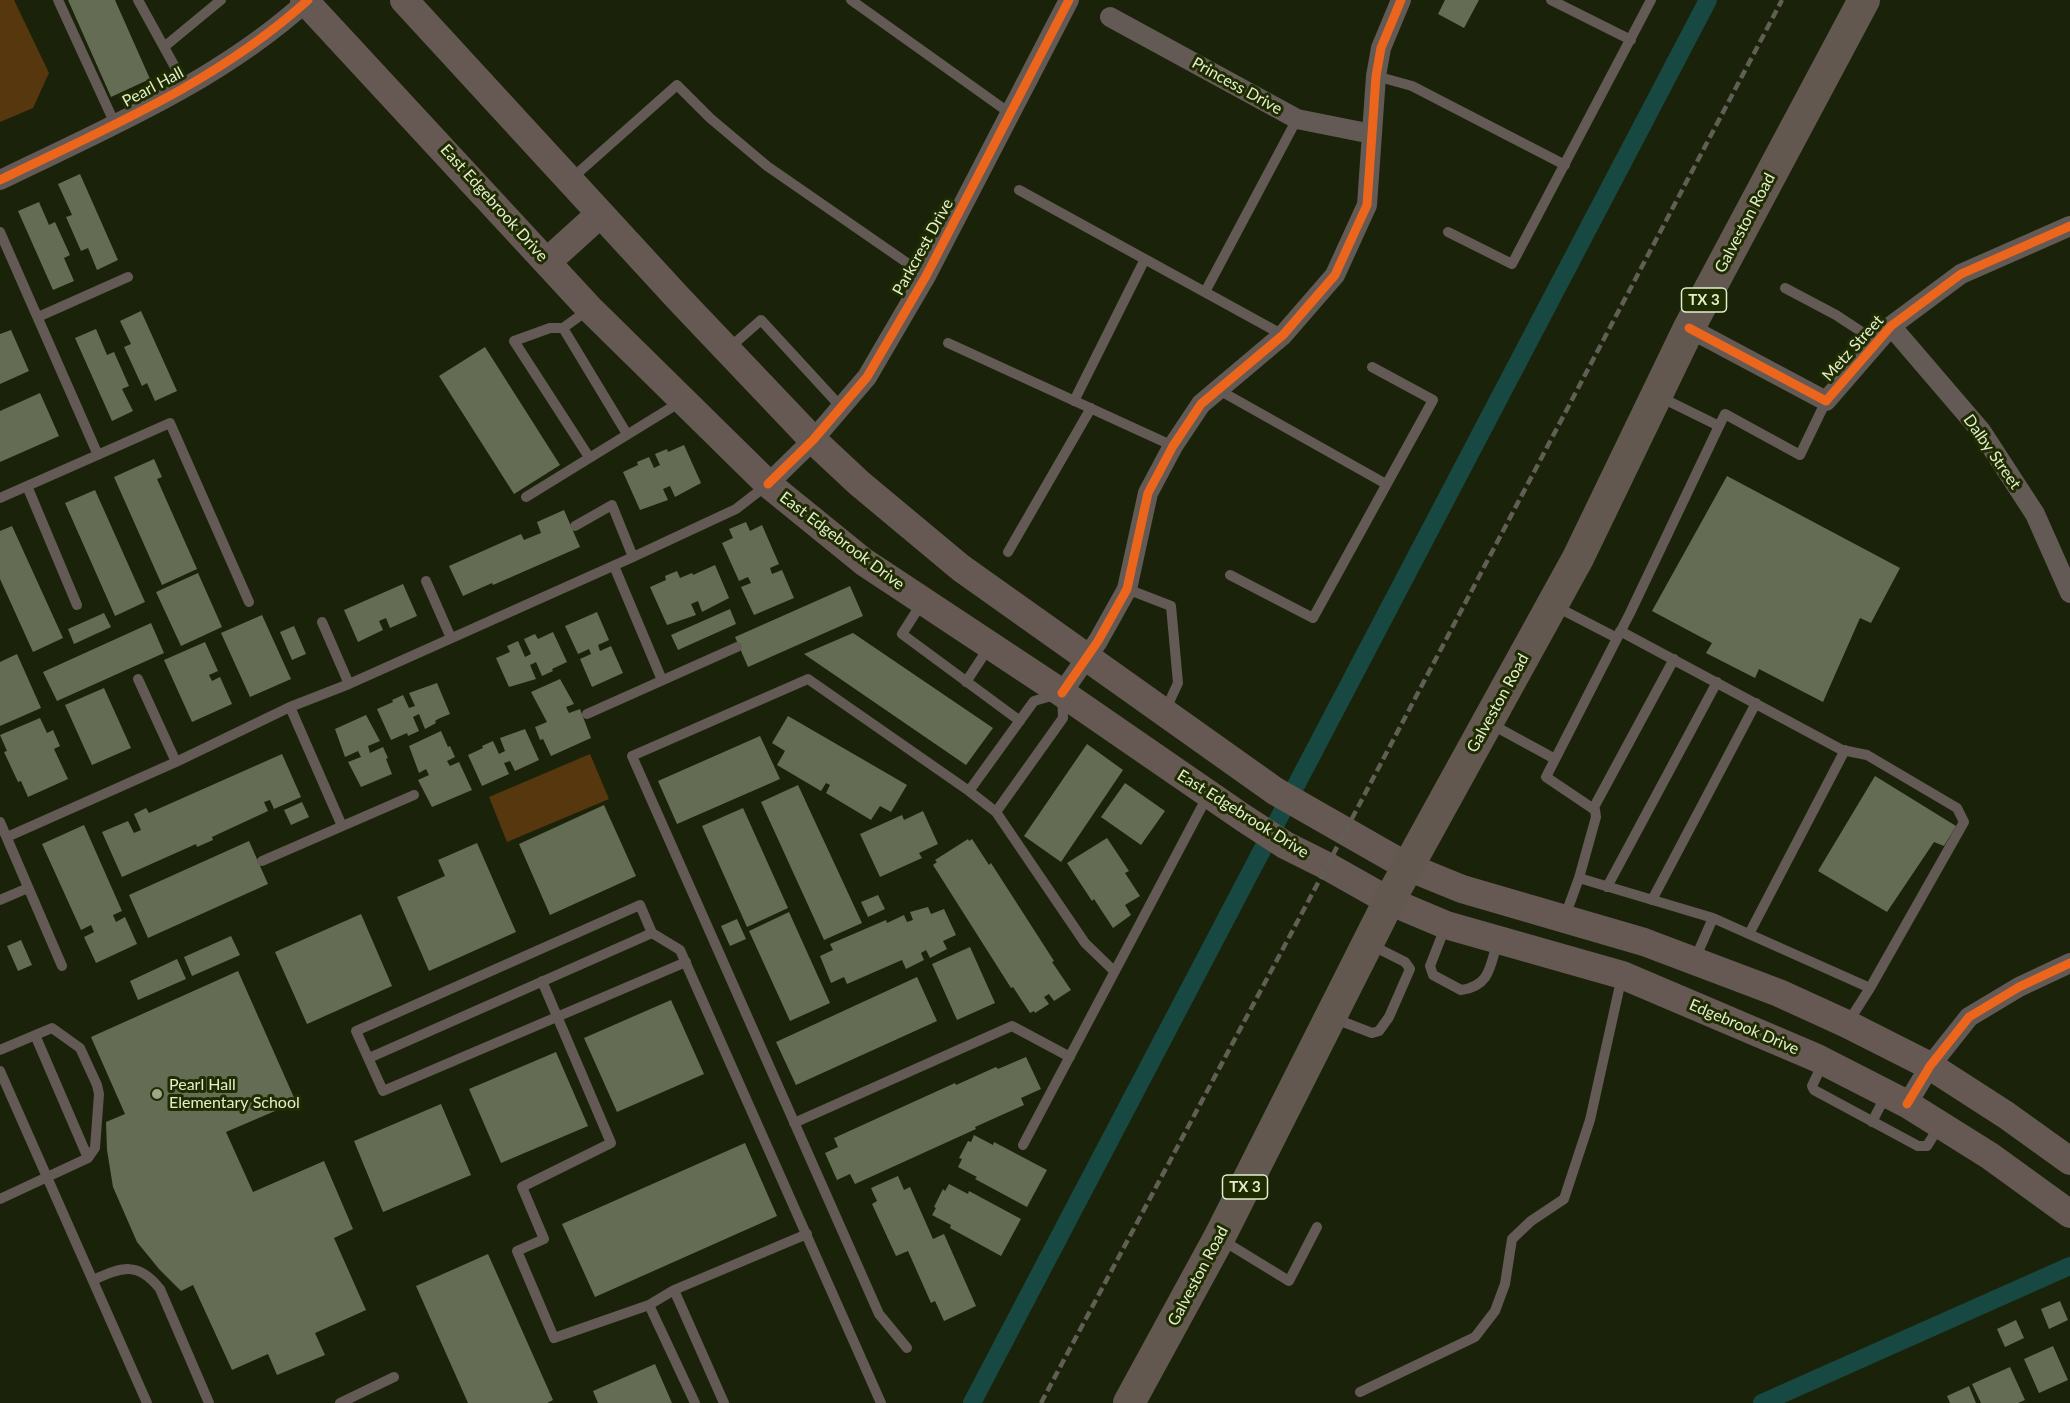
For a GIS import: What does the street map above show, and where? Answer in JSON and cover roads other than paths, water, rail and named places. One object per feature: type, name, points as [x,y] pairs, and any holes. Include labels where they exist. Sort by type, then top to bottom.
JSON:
[{"type":"main road","points":[[404,0],[569,181],[813,440],[860,483],[961,568],[1275,791],[1408,867],[1462,889],[1644,942],[1779,993],[1847,1024],[1930,1066],[2006,1114],[2070,1161]]},
{"type":"main road","name":"Galveston Road","points":[[1129,1403],[1219,1238],[1389,901],[1578,558],[1689,328],[1864,0]]},
{"type":"main road","name":"East Edgebrook Drive","points":[[306,1],[590,309],[768,484],[864,562],[1062,693],[1208,795],[1285,845],[1389,901]]},
{"type":"main road","points":[[547,262],[600,214]]},
{"type":"main road","name":"Edgebrook Drive","points":[[1389,901],[1446,925],[1622,975],[1823,1061],[1897,1099],[1940,1125],[1990,1156],[2070,1214]]},
{"type":"main road","points":[[1677,999],[1693,962]]},
{"type":"street","name":"Parkcrest Drive","points":[[768,484],[813,440],[867,378],[926,276],[1069,0]]},
{"type":"street","points":[[1062,693],[1098,641],[1127,589],[1148,493],[1173,446],[1201,404],[1283,334],[1335,275],[1367,205],[1376,76],[1381,48],[1401,0]]},
{"type":"street","name":"Pearl Hall","points":[[0,180],[186,87],[251,47],[306,1]]},
{"type":"street","name":"Princess Drive","points":[[1110,16],[1297,119],[1372,134]]},
{"type":"street","name":"Metz Street","points":[[1689,328],[1826,401],[1891,326],[1961,274],[2070,226]]},
{"type":"street","name":"Dalby Street","points":[[1891,326],[1987,441],[2035,514],[2070,593]]},
{"type":"street","points":[[1897,1099],[1930,1066],[1969,1017],[2019,987],[2070,963]]},
{"type":"lane","points":[[58,0],[115,124]]},
{"type":"lane","points":[[138,0],[186,87]]},
{"type":"lane","points":[[164,47],[221,0]]},
{"type":"lane","points":[[851,0],[1011,114]]},
{"type":"lane","points":[[1551,0],[1631,40]]},
{"type":"lane","points":[[1448,232],[1512,264],[1652,0]]},
{"type":"lane","points":[[1376,76],[1412,86],[1565,165]]},
{"type":"lane","points":[[569,181],[677,85],[710,118],[767,166],[926,276]]},
{"type":"lane","points":[[1205,292],[1297,119]]},
{"type":"lane","points":[[1019,190],[1283,334]]},
{"type":"lane","points":[[0,232],[98,455]]},
{"type":"lane","points":[[1074,401],[1145,259]]},
{"type":"lane","points":[[38,317],[129,277]]},
{"type":"lane","points":[[1785,288],[1836,315],[1877,342]]},
{"type":"lane","points":[[589,457],[514,341],[550,328],[563,328],[590,309]]},
{"type":"lane","points":[[728,349],[761,320],[841,407]]},
{"type":"lane","points":[[563,328],[627,434]]},
{"type":"lane","points":[[948,343],[1173,446]]},
{"type":"lane","points":[[1230,574],[1313,618],[1434,400],[1372,367]]},
{"type":"lane","points":[[1217,389],[1386,484]]},
{"type":"lane","points":[[1656,395],[1719,426]]},
{"type":"lane","points":[[526,497],[683,401]]},
{"type":"lane","points":[[1563,919],[1596,817],[1593,809],[1546,777],[1619,635],[1725,414],[1800,455],[1826,401]]},
{"type":"lane","points":[[1008,552],[1090,408]]},
{"type":"lane","points":[[0,498],[170,423],[249,602]]},
{"type":"lane","points":[[7,837],[176,762],[290,707],[349,684],[614,566],[736,509],[768,484]]},
{"type":"lane","points":[[27,486],[77,605]]},
{"type":"lane","points":[[575,526],[612,504],[633,557]]},
{"type":"lane","points":[[614,566],[662,680]]},
{"type":"lane","points":[[426,581],[452,638]]},
{"type":"lane","points":[[1127,589],[1172,606],[1178,683],[1164,713]]},
{"type":"lane","points":[[923,600],[902,634],[1020,721]]},
{"type":"lane","points":[[1552,604],[1674,659],[1845,750],[1867,755],[1957,808],[1964,822],[1870,988],[1847,1024]]},
{"type":"lane","points":[[322,622],[349,684]]},
{"type":"lane","points":[[966,682],[990,645]]},
{"type":"lane","points":[[587,714],[737,646]]},
{"type":"lane","points":[[1593,809],[1674,659]]},
{"type":"lane","points":[[138,679],[176,762]]},
{"type":"lane","points":[[907,1348],[879,1314],[633,756],[808,679],[996,812],[1085,943],[1114,971]]},
{"type":"lane","points":[[1607,887],[1717,682]]},
{"type":"lane","points":[[969,791],[1034,701],[1062,693],[1063,718],[996,812]]},
{"type":"lane","points":[[1652,900],[1756,703]]},
{"type":"lane","points":[[290,707],[342,826]]},
{"type":"lane","points":[[1487,723],[1555,759]]},
{"type":"lane","points":[[1749,934],[1845,750]]},
{"type":"lane","points":[[262,861],[414,795]]},
{"type":"lane","points":[[1023,1145],[1208,795]]},
{"type":"lane","points":[[0,822],[62,966]]},
{"type":"lane","points":[[1578,878],[1713,918],[1870,988]]},
{"type":"lane","points":[[0,900],[28,888]]},
{"type":"lane","points":[[686,962],[383,1091],[356,1031],[639,905],[652,933],[680,950],[686,962],[881,1403]]},
{"type":"lane","points":[[1693,962],[1713,918]]},
{"type":"lane","points":[[1446,925],[1430,966],[1433,975],[1461,990],[1477,987],[1486,980],[1498,940]]},
{"type":"lane","points":[[369,1058],[652,933]]},
{"type":"lane","points":[[1368,944],[1406,962],[1410,969]]},
{"type":"lane","points":[[1410,969],[1430,966]]},
{"type":"lane","points":[[1330,1017],[1364,1030],[1379,1031],[1389,1017],[1410,969]]},
{"type":"lane","points":[[1360,1392],[1475,1337],[1495,1311],[1505,1284],[1512,1239],[1531,1221],[1564,1200],[1590,1120],[1622,975]]},
{"type":"lane","points":[[542,981],[611,1143],[522,1187],[544,1239],[517,1251],[554,1338],[650,1305],[674,1290],[807,1234]]},
{"type":"lane","points":[[794,1123],[1012,1026],[1071,1057]]},
{"type":"lane","points":[[0,1050],[52,1028],[80,1048],[99,1094],[95,1148],[88,1158],[0,1199]]},
{"type":"lane","points":[[35,1035],[88,1158]]},
{"type":"lane","points":[[1823,1061],[1812,1086],[1814,1090],[1872,1122],[1918,1146],[1927,1146],[1940,1125]]},
{"type":"lane","points":[[0,1071],[147,1403]]},
{"type":"lane","points":[[1872,1122],[1897,1099]]},
{"type":"lane","points":[[1219,1238],[1289,1281],[1317,1227]]},
{"type":"lane","points":[[93,1280],[118,1269],[132,1268],[151,1278],[160,1289],[209,1403]]},
{"type":"lane","points":[[674,1290],[724,1403]]},
{"type":"lane","points":[[650,1305],[694,1403]]},
{"type":"lane","points":[[340,1403],[394,1377]]},
{"type":"waterway","points":[[972,1403],[1708,0]]},
{"type":"waterway","points":[[1762,1403],[2070,1266]]},
{"type":"railway","points":[[1041,1403],[1327,866],[1782,0]]},
{"type":"place","name":"Pearl Hall Elementary School","points":[[157,1094]]}]
